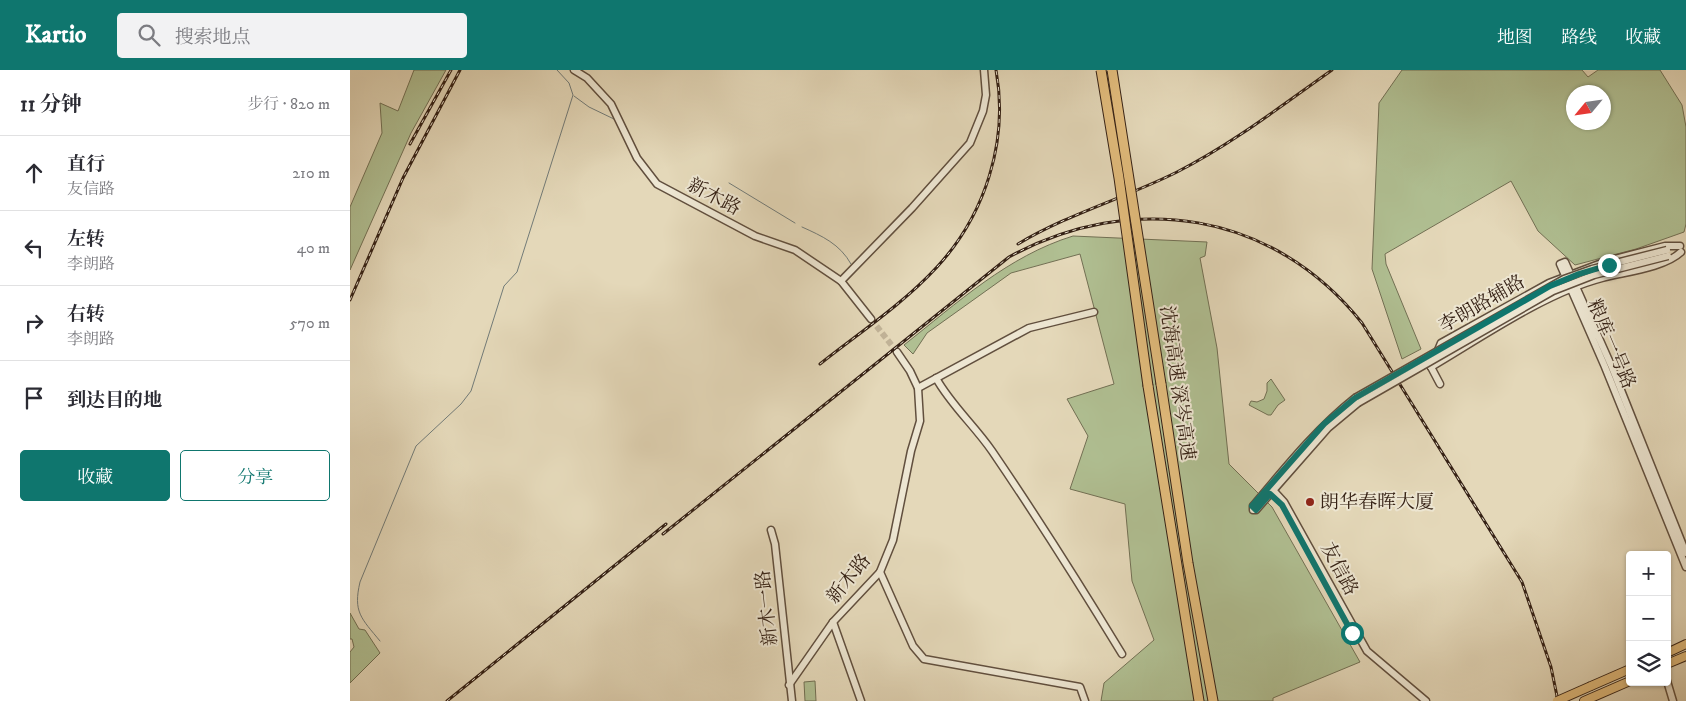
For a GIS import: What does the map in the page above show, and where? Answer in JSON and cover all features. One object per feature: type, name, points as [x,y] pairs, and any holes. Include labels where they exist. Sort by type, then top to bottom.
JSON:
[{"type":"highway","name":"沈海高速 深岑高速","points":[[1101,70],[1119,178],[1148,386],[1199,701]]},
{"type":"highway","name":"沈海高速 深岑高速","points":[[1112,70],[1189,572],[1213,701]]},
{"type":"main road","points":[[1671,651],[1686,644]]},
{"type":"main road","points":[[1671,662],[1686,656]]},
{"type":"main road","points":[[1557,701],[1626,671]]},
{"type":"main road","points":[[1584,701],[1626,683]]},
{"type":"street","name":"新木路","points":[[574,70],[587,78],[611,104],[637,158],[657,184],[755,236],[795,250],[841,281],[871,319]]},
{"type":"street","points":[[841,281],[931,188],[970,143],[984,111],[986,95],[984,70]]},
{"type":"street","name":"李朗路辅路","points":[[1431,366],[1441,343],[1567,275],[1665,246],[1683,248]]},
{"type":"street","points":[[1357,401],[1328,428],[1272,492],[1254,508],[1324,424],[1357,401],[1553,291],[1594,275],[1683,248]]},
{"type":"street","name":"李朗路辅路","points":[[1431,366],[1573,288],[1669,261],[1683,248]]},
{"type":"street","name":"粮库一号路","points":[[1567,275],[1607,356],[1686,553]]},
{"type":"street","name":"粮库一号路","points":[[1573,288],[1686,567]]},
{"type":"street","points":[[918,388],[1029,328],[1094,312]]},
{"type":"street","name":"新木路","points":[[789,685],[833,622],[880,572],[893,540],[911,450],[920,421],[918,388],[910,371],[897,352]]},
{"type":"street","points":[[1431,366],[1440,384]]},
{"type":"street","points":[[936,378],[948,398],[977,429],[1022,494],[1068,564],[1122,654]]},
{"type":"street","name":"友信路","points":[[1272,492],[1282,505],[1364,654],[1419,701]]},
{"type":"street","name":"友信路","points":[[1272,492],[1288,508],[1367,651],[1426,701]]},
{"type":"street","name":"新木一路","points":[[770,530],[775,544],[789,685]]},
{"type":"street","points":[[880,572],[913,646],[924,659],[1080,687],[1085,701]]},
{"type":"street","points":[[833,622],[861,701]]},
{"type":"street","points":[[789,685],[792,701]]},
{"type":"street","points":[[1668,686],[1673,701]]},
{"type":"green space","points":[[414,70],[446,70],[411,133],[350,270],[350,207],[382,133],[380,103],[398,111]]},
{"type":"green space","points":[[1402,70],[1582,70],[1588,77],[1598,70],[1660,70],[1682,105],[1686,127],[1686,224],[1684,232],[1636,249],[1575,265],[1538,231],[1511,181],[1385,254],[1386,264],[1421,349],[1402,359],[1372,269],[1379,103]]},
{"type":"green space","points":[[1073,236],[1207,242],[1205,256],[1200,258],[1217,348],[1229,464],[1272,507],[1360,662],[1273,698],[1273,701],[1101,701],[1104,683],[1154,640],[1132,581],[1125,504],[1070,489],[1088,436],[1067,399],[1114,384],[1080,254],[1011,273],[927,333],[913,354],[904,345],[964,297],[1005,268],[1049,245]]},
{"type":"green space","points":[[1271,379],[1285,400],[1278,405],[1271,415],[1268,415],[1249,405],[1251,401],[1257,402],[1264,399],[1267,383]]},
{"type":"green space","points":[[350,613],[359,629],[365,630],[380,653],[350,683],[350,652],[354,647],[352,639],[350,639]]},
{"type":"green space","points":[[815,681],[816,701],[805,701],[804,682]]},
{"type":"waterway","points":[[380,641],[360,614],[358,608],[360,582],[416,446],[461,404],[471,391],[504,286],[517,272],[573,95],[569,83],[557,70]]},
{"type":"waterway","points":[[574,96],[589,107],[616,120]]},
{"type":"waterway","points":[[729,183],[795,223]]},
{"type":"waterway","points":[[802,227],[823,237],[836,246],[851,264]]},
{"type":"tunnel","points":[[871,319],[897,352]]},
{"type":"railway","points":[[410,144],[451,70]]},
{"type":"railway","points":[[350,300],[403,178],[460,70]]},
{"type":"railway","points":[[820,364],[924,281],[954,247],[968,224],[980,201],[996,150],[999,123],[996,70]]},
{"type":"railway","points":[[1018,244],[1037,233],[1157,181],[1197,161],[1256,124],[1332,70]]},
{"type":"railway","points":[[663,534],[1009,257],[1056,236],[1104,223],[1151,219],[1198,223],[1244,235],[1287,256],[1326,285],[1362,323],[1522,582],[1551,667],[1558,701]]},
{"type":"railway","points":[[447,701],[666,524]]},
{"type":"place","name":"朗华春晖大厦","points":[[1310,502]]},
{"type":"route","points":[[1352,633],[1278,499],[1270,494],[1256,510],[1253,510],[1252,506],[1299,450],[1324,424],[1355,398],[1550,286],[1564,279],[1609,265]]}]
